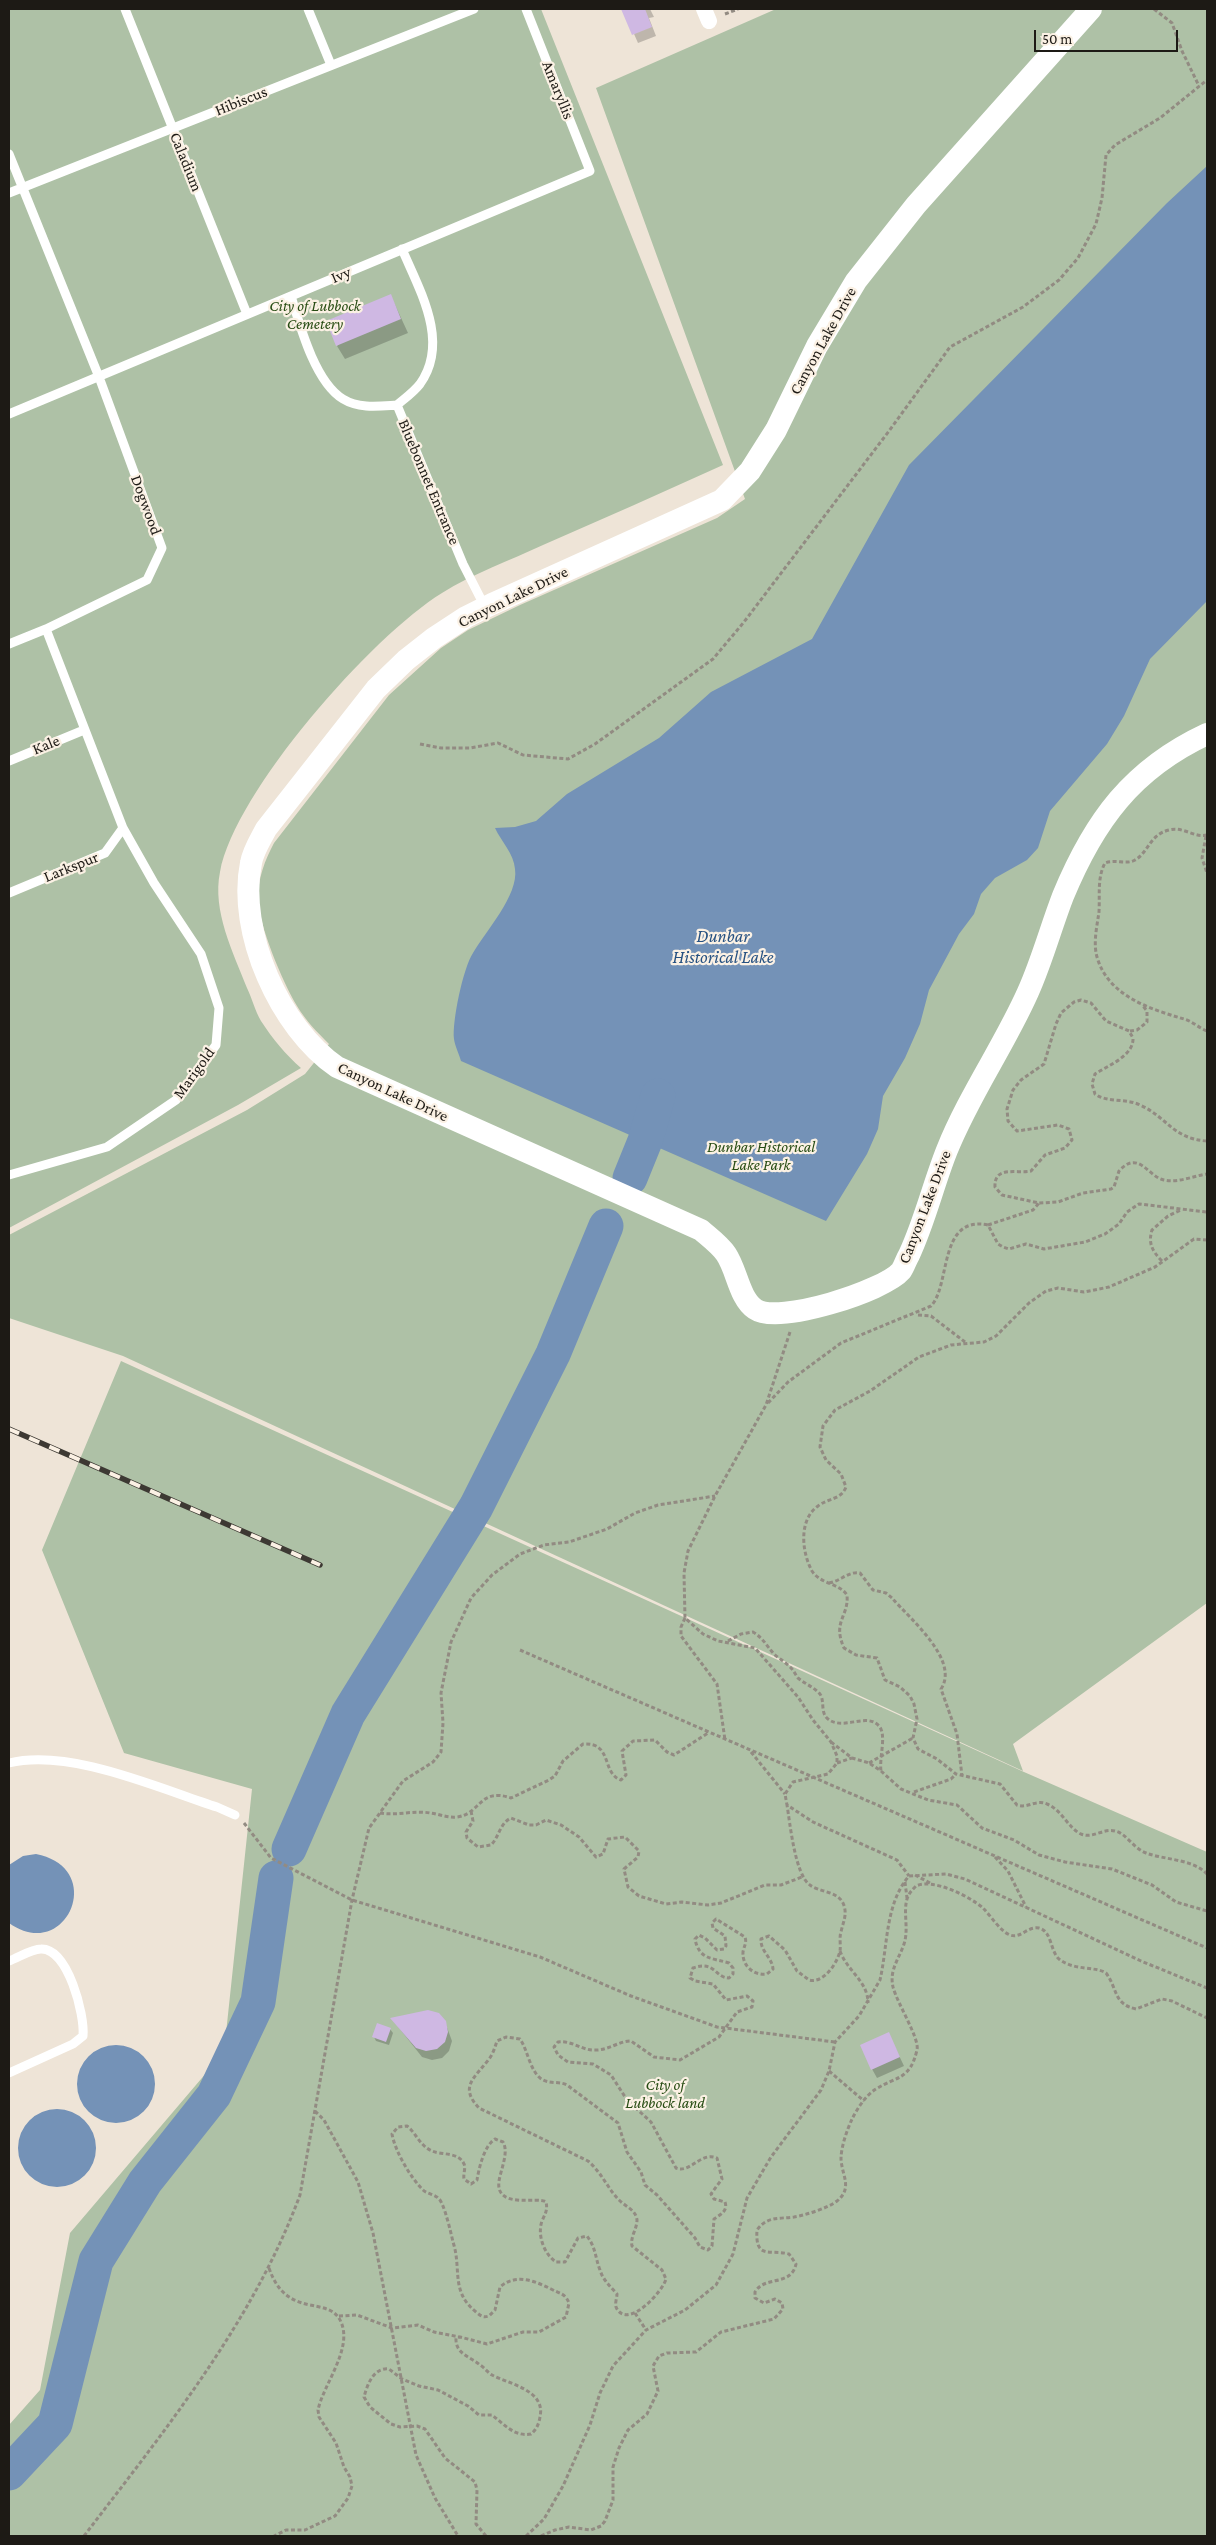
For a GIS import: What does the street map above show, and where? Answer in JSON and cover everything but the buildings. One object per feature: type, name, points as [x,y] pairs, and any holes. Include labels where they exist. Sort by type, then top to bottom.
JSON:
[{"type":"street","name":"Canyon Lake Drive","points":[[1091,9],[916,205],[856,281],[817,346],[776,430],[750,471],[735,488],[722,500],[486,607],[434,638],[406,660],[376,689],[266,829],[251,862],[248,894],[251,925],[263,962],[283,1006],[310,1044],[337,1067],[701,1230],[726,1253],[738,1277],[744,1296],[754,1308],[767,1314],[802,1311],[881,1286],[901,1271],[915,1241],[946,1151],[973,1092],[1028,992],[1064,896],[1088,842],[1106,813],[1150,767],[1185,745],[1207,734]]},
{"type":"lane","name":"Caladium","points":[[125,9],[247,314]]},
{"type":"lane","points":[[308,9],[331,65]]},
{"type":"lane","name":"Hibiscus","points":[[9,193],[474,9]]},
{"type":"lane","name":"Amaryllis","points":[[526,9],[590,171]]},
{"type":"lane","name":"Dogwood","points":[[9,154],[99,376],[162,548],[147,580],[46,629],[9,644]]},
{"type":"lane","name":"Ivy","points":[[9,414],[590,171]]},
{"type":"lane","name":"Bluebonnet Entrance","points":[[402,249],[424,302],[433,331],[432,361],[419,384],[397,405],[463,564],[486,607]]},
{"type":"lane","points":[[291,296],[306,344],[314,361],[338,394],[343,399],[369,407],[397,405]]},
{"type":"lane","points":[[46,629],[123,828]]},
{"type":"lane","name":"Kale","points":[[9,760],[84,730]]},
{"type":"lane","name":"Larkspur","points":[[9,893],[105,853],[123,828]]},
{"type":"lane","name":"Marigold","points":[[9,1175],[107,1147],[176,1100],[216,1045],[220,1008],[201,954],[154,883],[123,828]]},
{"type":"lane","points":[[9,1763],[21,1760],[84,1764],[217,1807],[235,1815]]},
{"type":"lane","points":[[9,1962],[40,1949],[51,1951],[59,1958],[67,1971],[78,1998],[84,2025],[83,2036],[72,2044],[9,2073]]},
{"type":"path","points":[[1154,9],[1172,22],[1199,86]]},
{"type":"path","points":[[420,744],[441,748],[470,748],[498,743],[523,755],[568,760],[595,744],[713,659],[744,622],[889,431],[950,347],[1023,307],[1059,280],[1078,258],[1096,224],[1102,198],[1106,155],[1115,145],[1160,118],[1207,80]]},
{"type":"path","points":[[1207,873],[1202,858],[1207,835],[1168,830],[1150,842],[1139,858],[1132,862],[1112,860],[1105,863],[1101,871],[1096,946],[1097,958],[1106,974],[1120,991],[1162,1014],[1186,1020],[1207,1031]]},
{"type":"path","points":[[1141,1004],[1147,1012],[1147,1022],[1137,1030],[1129,1031],[1111,1025],[1086,1000],[1074,1002],[1061,1013],[1044,1064],[1035,1073],[1021,1080],[1013,1090],[1007,1116],[1014,1129],[1022,1131],[1044,1125],[1058,1125],[1069,1130],[1072,1136],[1065,1148],[1049,1152],[1031,1171],[1005,1171],[996,1178],[994,1187],[1002,1195],[1039,1203],[1052,1203],[1083,1193],[1114,1187],[1119,1170],[1134,1163],[1145,1166],[1157,1178],[1164,1180],[1189,1179],[1207,1174]]},
{"type":"path","points":[[1129,1031],[1133,1038],[1132,1046],[1115,1063],[1095,1074],[1092,1084],[1095,1094],[1140,1105],[1179,1135],[1192,1140],[1207,1141]]},
{"type":"path","points":[[766,1405],[788,1382],[841,1343],[932,1306],[938,1300],[944,1266],[958,1234],[973,1224],[988,1225],[1033,1210],[1039,1203]]},
{"type":"path","points":[[988,1225],[998,1244],[1003,1248],[1010,1249],[1026,1244],[1044,1249],[1085,1242],[1105,1234],[1119,1224],[1127,1212],[1139,1204],[1207,1212]]},
{"type":"path","points":[[1162,1261],[1150,1244],[1152,1230],[1168,1216],[1184,1210]]},
{"type":"path","points":[[1207,1240],[1194,1239],[1155,1267],[1109,1287],[1084,1292],[1058,1288],[1046,1291],[1029,1303],[996,1336],[984,1342],[965,1342],[919,1357],[870,1391],[835,1410],[822,1426],[820,1438],[822,1454],[841,1474],[846,1487],[840,1496],[817,1506],[812,1512],[807,1520],[804,1542],[808,1562],[814,1574],[844,1591],[847,1596],[848,1603],[839,1622],[838,1632],[844,1648],[856,1655],[877,1658],[885,1680],[900,1687],[910,1696],[916,1713],[913,1738],[918,1749],[937,1759],[956,1774],[1000,1784],[1012,1800],[1022,1806],[1036,1802],[1047,1804],[1059,1811],[1081,1834],[1095,1835],[1109,1830],[1116,1831],[1142,1851],[1197,1867],[1207,1874]]},
{"type":"path","points":[[725,1740],[717,1684],[681,1636],[681,1627],[686,1618],[684,1573],[688,1552],[715,1496],[766,1405],[791,1330],[802,1311]]},
{"type":"path","points":[[913,1315],[930,1316],[965,1342]]},
{"type":"path","points":[[84,2536],[193,2394],[285,2237],[300,2195],[352,1900],[369,1828],[403,1781],[433,1762],[442,1752],[441,1693],[451,1642],[471,1598],[492,1575],[520,1554],[544,1545],[569,1542],[607,1529],[635,1513],[658,1505],[715,1496]]},
{"type":"path","points":[[829,1583],[837,1582],[854,1572],[860,1574],[874,1590],[886,1593],[892,1598],[937,1647],[946,1674],[941,1689],[957,1734],[962,1776]]},
{"type":"path","points":[[686,1618],[703,1634],[725,1642],[755,1648],[798,1697],[812,1720],[831,1742],[852,1758],[868,1763],[881,1771],[894,1784],[928,1800],[957,1805],[982,1828],[1014,1840],[1039,1855],[1066,1862],[1112,1869],[1152,1885],[1176,1902],[1207,1911]]},
{"type":"path","points":[[725,1642],[741,1634],[753,1632],[765,1641],[776,1656],[787,1664],[798,1677],[819,1693],[822,1698],[824,1713],[830,1720],[842,1724],[870,1721],[876,1723],[884,1736],[879,1759],[881,1771]]},
{"type":"path","points":[[520,1650],[751,1752],[1207,1948]]},
{"type":"path","points":[[380,1813],[408,1815],[430,1812],[457,1817],[471,1812],[480,1802],[490,1796],[501,1795],[511,1798],[549,1780],[555,1776],[563,1761],[583,1744],[591,1743],[601,1750],[613,1775],[621,1780],[626,1774],[622,1751],[633,1741],[655,1740],[667,1752],[674,1755],[708,1733]]},
{"type":"path","points":[[868,1763],[879,1759],[913,1738]]},
{"type":"path","points":[[269,2267],[277,2287],[291,2300],[325,2308],[337,2315],[347,2317],[357,2315],[392,2328],[418,2325],[434,2332],[483,2344],[523,2332],[539,2332],[566,2317],[569,2303],[564,2295],[537,2281],[509,2281],[500,2287],[495,2310],[489,2316],[481,2316],[466,2304],[461,2295],[454,2245],[446,2221],[444,2206],[439,2198],[422,2189],[394,2148],[392,2134],[394,2129],[403,2126],[410,2128],[429,2150],[440,2154],[450,2154],[462,2161],[465,2165],[464,2179],[471,2184],[477,2180],[480,2164],[490,2144],[495,2139],[503,2142],[505,2149],[499,2184],[504,2194],[517,2201],[541,2199],[546,2202],[548,2209],[540,2229],[542,2243],[548,2256],[556,2262],[565,2262],[578,2238],[584,2235],[587,2236],[597,2252],[599,2268],[603,2278],[617,2295],[617,2309],[625,2314],[635,2313],[644,2307],[662,2288],[666,2279],[662,2270],[632,2246],[632,2238],[637,2222],[634,2213],[619,2200],[599,2170],[588,2161],[545,2138],[479,2108],[470,2097],[470,2085],[492,2055],[497,2041],[506,2037],[520,2038],[539,2077],[547,2081],[560,2082],[567,2085],[618,2123],[627,2152],[641,2172],[645,2184],[657,2194],[695,2238],[700,2247],[708,2250],[713,2244],[714,2218],[724,2212],[726,2206],[725,2202],[714,2199],[711,2194],[722,2179],[717,2158],[708,2156],[683,2169],[676,2168],[651,2122],[627,2100],[611,2075],[593,2064],[568,2062],[558,2055],[554,2047],[558,2042],[564,2041],[590,2050],[598,2050],[624,2041],[631,2041],[654,2057],[680,2060],[711,2043],[726,2029],[737,2012],[752,2006],[752,1998],[744,1996],[726,2000],[720,1995],[713,1984],[695,1981],[690,1975],[693,1968],[703,1966],[715,1969],[725,1978],[729,1978],[733,1974],[733,1968],[729,1963],[711,1960],[696,1946],[695,1939],[699,1936],[705,1938],[717,1950],[724,1949],[726,1946],[725,1936],[713,1928],[712,1923],[716,1919],[745,1936],[744,1961],[752,1972],[763,1975],[770,1973],[773,1966],[760,1944],[761,1939],[765,1936],[773,1938],[785,1950],[797,1971],[814,1981],[821,1979],[838,1959],[840,1934],[846,1915],[843,1904],[835,1896],[810,1885],[802,1878],[791,1832],[786,1794],[792,1782],[814,1779],[828,1774],[837,1763],[838,1756],[831,1742]]},
{"type":"path","points":[[751,1752],[786,1794]]},
{"type":"path","points":[[837,1763],[852,1758]]},
{"type":"path","points":[[910,1792],[918,1792],[951,1779],[956,1774]]},
{"type":"path","points":[[787,1805],[813,1822],[898,1860],[909,1876]]},
{"type":"path","points":[[471,1812],[473,1821],[466,1832],[467,1838],[478,1847],[490,1845],[499,1834],[502,1825],[510,1818],[529,1825],[536,1825],[546,1820],[561,1825],[579,1838],[596,1857],[603,1854],[608,1839],[624,1837],[639,1850],[638,1857],[624,1869],[628,1888],[639,1896],[666,1904],[682,1902],[708,1905],[721,1903],[765,1886],[781,1885],[802,1878]]},
{"type":"path","points":[[235,1815],[249,1828],[271,1858],[352,1900],[540,1957],[631,1996],[717,2027],[835,2042]]},
{"type":"path","points":[[993,1855],[1008,1871],[1026,1908]]},
{"type":"path","points":[[526,2536],[544,2519],[563,2486],[590,2425],[600,2393],[613,2366],[646,2330],[685,2310],[716,2285],[733,2254],[748,2198],[771,2157],[820,2090],[829,2071],[835,2042],[868,2004],[880,1980],[888,1925],[898,1894],[909,1876],[946,1874],[965,1879],[1142,1961],[1207,1988]]},
{"type":"path","points":[[915,1875],[975,1902],[1009,1934],[1017,1936],[1033,1928],[1042,1929],[1047,1934],[1053,1952],[1059,1959],[1077,1967],[1106,1973],[1118,2000],[1126,2006],[1136,2009],[1162,1999],[1172,2001],[1207,2018]]},
{"type":"path","points":[[541,2536],[569,2527],[591,2530],[601,2526],[605,2521],[613,2500],[613,2466],[619,2448],[628,2430],[647,2414],[658,2391],[654,2366],[659,2356],[667,2353],[696,2352],[721,2332],[778,2316],[783,2309],[780,2301],[775,2298],[761,2303],[755,2298],[755,2292],[762,2284],[788,2278],[794,2271],[796,2264],[789,2254],[768,2254],[762,2250],[757,2240],[757,2230],[768,2220],[799,2216],[831,2205],[842,2197],[847,2182],[841,2160],[842,2147],[852,2119],[864,2101],[876,2089],[901,2078],[914,2060],[918,2048],[916,2037],[908,2025],[895,1994],[892,1977],[894,1964],[906,1935],[907,1898],[905,1881]]},
{"type":"path","points":[[907,1898],[916,1886],[930,1883]]},
{"type":"path","points":[[840,1950],[844,1962],[865,1987],[868,2004]]},
{"type":"path","points":[[829,2071],[864,2101]]},
{"type":"path","points":[[315,2111],[324,2120],[358,2182],[373,2233],[416,2456],[424,2475],[458,2536]]},
{"type":"path","points":[[635,2313],[646,2330]]},
{"type":"path","points":[[274,2536],[286,2530],[305,2530],[335,2516],[348,2498],[352,2486],[336,2443],[323,2425],[318,2410],[340,2356],[343,2326],[337,2315]]},
{"type":"path","points":[[460,2337],[456,2338],[457,2345],[466,2356],[490,2374],[513,2382],[534,2397],[539,2404],[540,2415],[538,2424],[531,2434],[525,2435],[514,2432],[501,2424],[494,2416],[478,2415],[468,2406],[438,2390],[402,2380],[389,2369],[381,2369],[372,2377],[364,2398],[385,2421],[400,2427],[425,2429],[445,2458],[474,2482],[477,2490],[476,2524],[486,2536]]},
{"type":"green space","name":"City of Lubbock Cemetery","points":[[9,9],[541,9],[723,465],[454,586],[413,614],[380,643],[345,679],[310,718],[278,759],[251,800],[231,839],[220,872],[218,887],[221,916],[225,931],[257,1013],[275,1040],[301,1068],[238,1105],[9,1228]]},
{"type":"green space","name":"Dunbar Historical Lake Park","points":[[776,9],[1207,9],[1207,1603],[1013,1744],[1023,1771],[123,1356],[9,1318],[9,1235],[247,1110],[305,1074],[329,1044],[300,1011],[279,969],[262,923],[258,898],[259,883],[274,843],[389,695],[441,648],[468,630],[717,518],[745,499],[596,88]]},
{"type":"green space","name":"City of Lubbock land","points":[[121,1361],[1024,1772],[1207,1852],[1207,2536],[9,2536],[9,2425],[40,2390],[70,2233],[224,2052],[252,1789],[124,1753],[42,1550]]},
{"type":"water","name":"Dunbar Historical Lake","points":[[1207,166],[1207,601],[1150,659],[1124,716],[1107,744],[1050,811],[1038,848],[1027,860],[995,878],[981,894],[974,914],[959,934],[929,990],[920,1024],[905,1058],[883,1096],[878,1129],[867,1154],[826,1221],[461,1061],[455,1042],[454,1031],[459,995],[466,970],[473,953],[507,901],[515,879],[514,863],[495,828],[515,827],[536,821],[567,794],[659,738],[711,692],[812,639],[909,465],[1167,203]]},
{"type":"water","points":[[36,1854],[58,1863],[70,1876],[74,1893],[71,1909],[62,1923],[47,1931],[29,1932],[9,1923],[9,1865],[23,1856]]},
{"type":"water","points":[[108,2045],[124,2045],[138,2051],[149,2062],[155,2076],[155,2092],[149,2106],[138,2117],[124,2123],[108,2123],[94,2117],[83,2106],[77,2092],[77,2076],[83,2062],[94,2051]]},
{"type":"water","points":[[49,2109],[65,2109],[79,2115],[90,2126],[96,2140],[96,2156],[90,2170],[79,2181],[65,2187],[49,2187],[35,2181],[24,2170],[18,2156],[18,2140],[24,2126],[35,2115]]},
{"type":"waterway","points":[[630,1178],[645,1141],[658,1096]]},
{"type":"waterway","points":[[289,1849],[348,1714],[476,1507],[553,1354],[606,1226]]},
{"type":"waterway","points":[[9,2473],[55,2424],[96,2261],[145,2182],[214,2095],[258,2002],[276,1878]]},
{"type":"railway","points":[[9,1429],[320,1565]]}]
